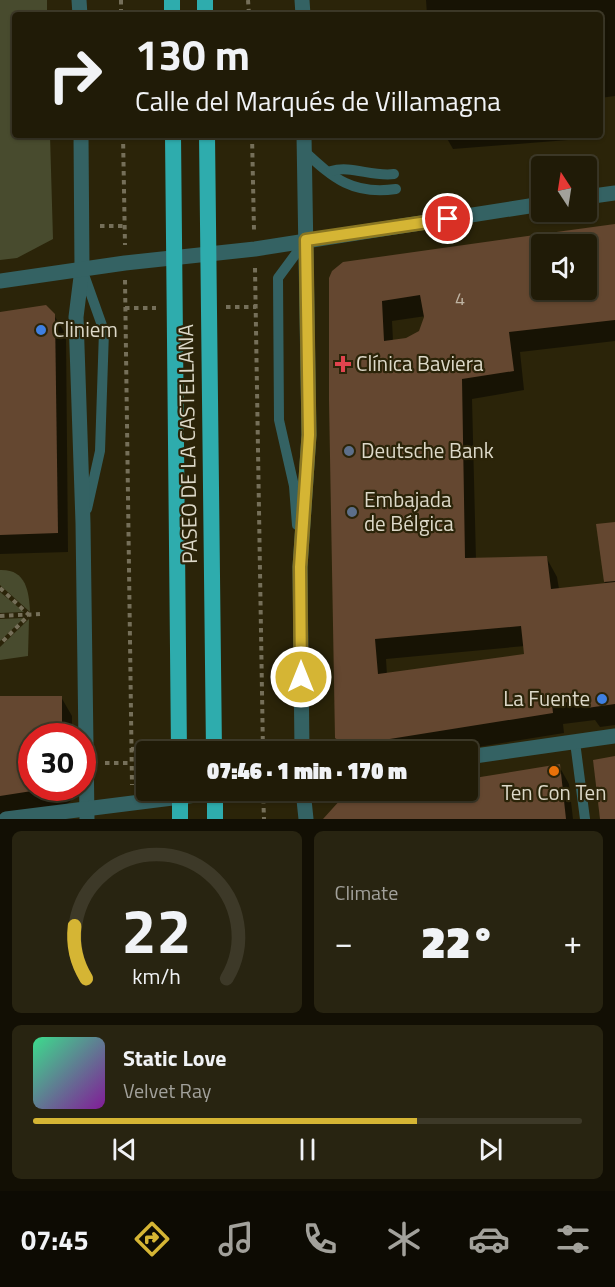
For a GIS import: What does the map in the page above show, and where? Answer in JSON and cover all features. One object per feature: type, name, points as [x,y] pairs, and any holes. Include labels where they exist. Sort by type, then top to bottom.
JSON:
[{"type":"highway","name":"PASEO DE LA CASTELLANA","points":[[173,138],[179,741]]},
{"type":"highway","name":"PASEO DE LA CASTELLANA","points":[[207,138],[214,741]]},
{"type":"highway","points":[[180,801],[180,819]]},
{"type":"highway","points":[[215,801],[215,819]]},
{"type":"street","points":[[81,138],[82,269],[76,317],[86,723]]},
{"type":"street","points":[[302,741],[300,567],[309,435],[304,138]]},
{"type":"street","points":[[597,195],[615,193]]},
{"type":"street","points":[[0,281],[125,263],[255,249],[531,206]]},
{"type":"street","points":[[478,756],[615,736]]},
{"type":"street","points":[[6,819],[87,813],[143,801]]},
{"type":"street","points":[[304,801],[306,819]]},
{"type":"lane","points":[[304,151],[324,170],[343,168],[377,175],[394,174]]},
{"type":"lane","points":[[331,171],[346,186],[372,191],[396,189]]},
{"type":"lane","points":[[300,567],[294,486],[279,420],[278,278],[306,240]]},
{"type":"lane","points":[[82,269],[104,331],[100,451],[83,523]]},
{"type":"lane","points":[[576,742],[585,819]]},
{"type":"path","points":[[123,138],[132,803]]},
{"type":"path","points":[[252,138],[263,741]]},
{"type":"path","points":[[82,226],[124,226]]},
{"type":"path","points":[[0,588],[29,615]]},
{"type":"path","points":[[0,616],[40,614]]},
{"type":"path","points":[[0,644],[29,615]]},
{"type":"path","points":[[96,764],[131,763]]},
{"type":"path","points":[[263,801],[264,819]]},
{"type":"green space","points":[[0,0],[47,0],[47,12],[12,12],[12,138],[50,138],[53,239],[17,258],[0,260]]},
{"type":"green space","points":[[0,570],[16,573],[21,577],[29,596],[30,612],[0,585]]},
{"type":"green space","points":[[0,592],[24,612],[0,613]]},
{"type":"green space","points":[[24,618],[0,641],[0,619]]},
{"type":"green space","points":[[29,619],[28,656],[0,660],[0,647]]},
{"type":"building","points":[[615,224],[615,320],[509,332],[514,371],[462,379],[465,558],[547,556],[551,589],[615,582],[615,704],[587,708],[586,700],[552,704],[553,713],[377,741],[339,741],[335,738],[329,278],[332,271],[343,262],[531,236],[531,300],[597,300],[597,234],[549,234]],"holes":[[[420,295],[424,317],[419,331],[406,338],[384,341],[382,301]],[[521,626],[524,654],[378,674],[375,639]]]},
{"type":"building","points":[[46,305],[55,314],[58,533],[0,535],[0,312]]},
{"type":"building","points":[[615,522],[615,581],[604,582],[596,524]]},
{"type":"building","points":[[0,696],[62,696],[62,723],[18,723],[18,793],[0,796]]},
{"type":"building","points":[[615,756],[615,819],[600,819],[593,760]]},
{"type":"building","points":[[560,764],[566,819],[323,819],[339,801],[478,801],[478,777]]},
{"type":"place","name":"Cliniem","points":[[41,330]]},
{"type":"place","name":"Clínica Baviera","points":[[343,364]]},
{"type":"place","name":"Deutsche Bank","points":[[349,451]]},
{"type":"place","name":"Embajada de Bélgica","points":[[352,512]]},
{"type":"place","name":"La Fuente","points":[[602,699]]},
{"type":"place","name":"Ten Con Ten","points":[[554,771]]},
{"type":"route","points":[[301,677],[300,567],[309,435],[306,240],[448,219]]}]
